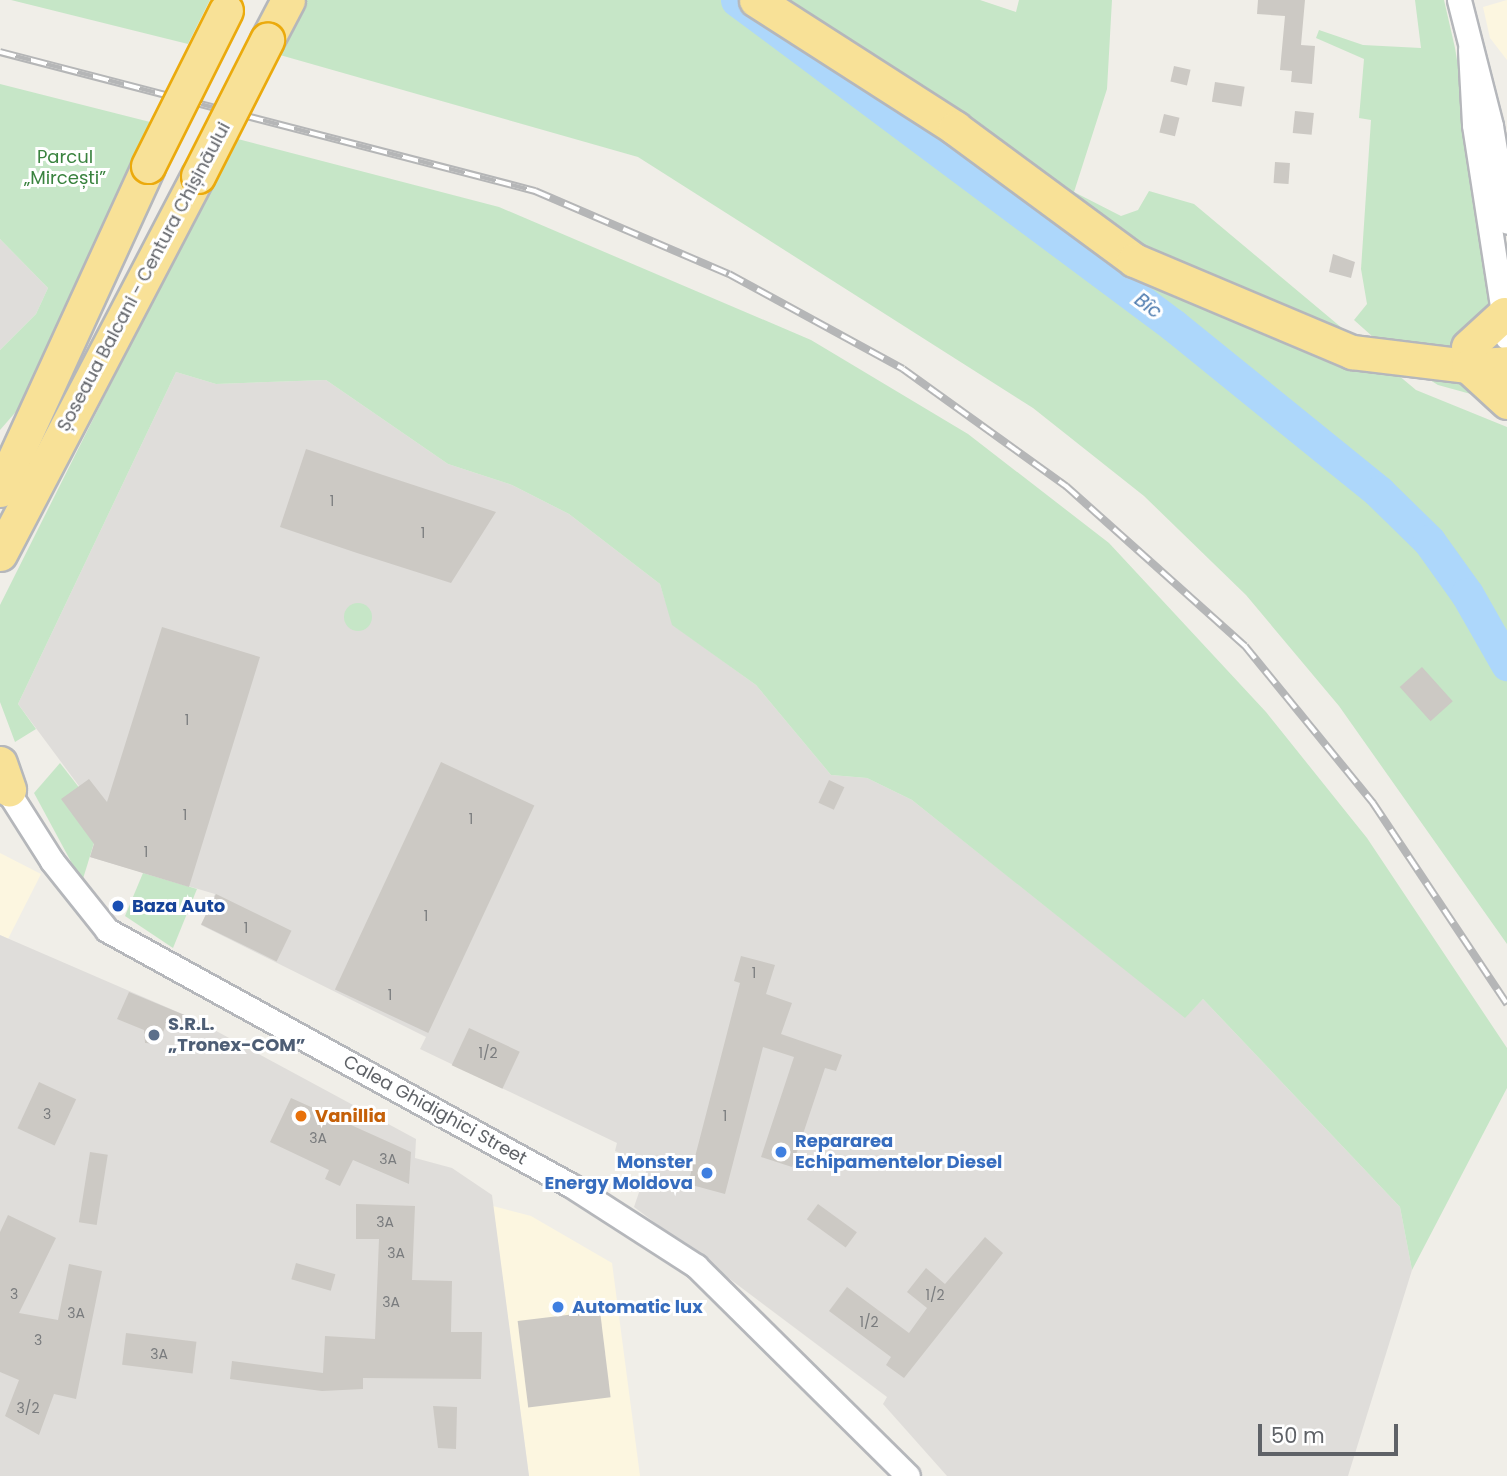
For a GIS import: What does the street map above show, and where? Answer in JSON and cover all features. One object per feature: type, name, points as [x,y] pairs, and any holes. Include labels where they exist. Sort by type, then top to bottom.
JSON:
[{"type":"highway","name":"Șoseaua Balcani - Centura Chișinăului","points":[[0,554],[289,0]]},
{"type":"highway","points":[[756,0],[955,128],[1134,260],[1312,340],[1363,355],[1468,357],[1507,363]]},
{"type":"highway","name":"Șoseaua Balcani - Centura Chișinăului","points":[[0,490],[148,166],[229,5]]},
{"type":"highway","points":[[1468,357],[1506,332]]},
{"type":"highway","points":[[1468,357],[1507,402]]},
{"type":"street","points":[[1459,0],[1491,126],[1507,222]]},
{"type":"street","points":[[1470,50],[1474,125],[1506,332]]},
{"type":"street","name":"Calea Ghidighici Street","points":[[2,779],[52,861],[107,930],[572,1186],[696,1266],[908,1476]]},
{"type":"shaded area","points":[[1507,0],[1507,60],[1490,38],[1483,7]]},
{"type":"shaded area","points":[[0,239],[48,288],[36,314],[0,350]]},
{"type":"shaded area","points":[[176,372],[216,384],[326,380],[448,464],[512,485],[569,514],[660,584],[673,625],[756,685],[831,775],[867,778],[912,800],[1185,1017],[1203,999],[1400,1207],[1412,1270],[1348,1476],[947,1476],[883,1404],[887,1397],[634,1207],[648,1166],[615,1151],[617,1143],[420,1049],[426,1037],[201,925],[215,894],[90,857],[102,817],[18,704]]},
{"type":"shaded area","points":[[0,853],[41,874],[8,939],[0,935]]},
{"type":"shaded area","points":[[0,935],[194,1019],[416,1139],[415,1158],[452,1168],[492,1195],[529,1476],[0,1476]]},
{"type":"shaded area","points":[[493,1206],[531,1216],[612,1263],[640,1476],[529,1476]]},
{"type":"green space","points":[[11,0],[210,0],[188,44]]},
{"type":"green space","points":[[307,0],[980,0],[1016,12],[1019,0],[1112,0],[1107,89],[1074,192],[1121,216],[1138,210],[1149,191],[1194,204],[1416,390],[1507,427],[1507,944],[1339,706],[1246,595],[1144,496],[1033,408],[638,157],[280,55]]},
{"type":"green space","points":[[1415,0],[1444,0],[1455,48],[1507,363],[1489,399],[1438,385],[1401,362],[1354,320],[1367,304],[1361,269],[1371,120],[1359,118],[1364,59],[1316,38],[1319,30],[1363,45],[1421,48]]},
{"type":"green space","name":"Parcul „Mircești”","points":[[0,84],[158,124],[35,390],[0,430],[0,350],[36,314],[48,288],[0,239]]},
{"type":"green space","points":[[234,138],[499,207],[811,340],[968,434],[1109,543],[1266,712],[1367,838],[1507,1048],[1507,1088],[1412,1270],[1400,1207],[1203,999],[1185,1018],[912,800],[867,778],[831,775],[756,685],[672,625],[660,584],[569,514],[512,485],[448,464],[326,380],[216,384],[176,372],[18,704],[36,729],[15,742],[0,702],[0,605]]},
{"type":"green space","points":[[358,603],[368,607],[372,617],[368,627],[358,631],[348,627],[344,617],[348,607]]},
{"type":"green space","points":[[60,763],[102,817],[82,882],[34,793]]},
{"type":"green space","points":[[143,873],[197,889],[173,948],[125,916]]},
{"type":"building","points":[[1258,0],[1305,0],[1301,45],[1315,46],[1312,84],[1291,82],[1292,71],[1280,70],[1285,16],[1257,14]]},
{"type":"building","points":[[1174,66],[1191,70],[1187,85],[1170,82]]},
{"type":"building","points":[[1215,82],[1245,87],[1242,106],[1212,102]]},
{"type":"building","points":[[1295,111],[1314,113],[1312,135],[1293,133]]},
{"type":"building","points":[[1164,114],[1180,118],[1175,136],[1159,132]]},
{"type":"building","points":[[1275,162],[1290,163],[1288,184],[1274,183]]},
{"type":"building","points":[[1333,254],[1355,262],[1351,278],[1329,272]]},
{"type":"building","points":[[306,449],[496,512],[451,583],[357,553],[280,527]]},
{"type":"building","points":[[162,627],[260,657],[189,887],[90,857],[94,844],[61,799],[89,779],[107,802]]},
{"type":"building","points":[[1422,667],[1453,701],[1430,721],[1400,687]]},
{"type":"building","points":[[441,762],[534,806],[428,1033],[335,989]]},
{"type":"building","points":[[829,780],[844,787],[834,810],[818,803]]},
{"type":"building","points":[[216,894],[291,931],[277,961],[201,925]]},
{"type":"building","points":[[741,956],[775,965],[766,994],[792,1003],[781,1034],[842,1055],[836,1071],[825,1068],[792,1167],[761,1157],[794,1057],[763,1047],[725,1194],[688,1184],[740,983],[734,981]]},
{"type":"building","points":[[129,992],[194,1019],[188,1034],[166,1025],[158,1044],[145,1043],[144,1030],[117,1019]]},
{"type":"building","points":[[469,1028],[520,1052],[502,1089],[452,1065]]},
{"type":"building","points":[[39,1082],[76,1099],[55,1146],[17,1128]]},
{"type":"building","points":[[291,1098],[411,1152],[409,1184],[353,1160],[340,1186],[325,1179],[329,1170],[270,1142]]},
{"type":"building","points":[[90,1152],[108,1155],[97,1225],[79,1222]]},
{"type":"building","points":[[356,1204],[415,1206],[412,1280],[452,1281],[451,1332],[482,1332],[481,1379],[363,1378],[363,1389],[322,1391],[230,1379],[232,1361],[323,1373],[325,1336],[375,1339],[379,1239],[356,1239]]},
{"type":"building","points":[[818,1204],[857,1232],[846,1248],[807,1219]]},
{"type":"building","points":[[8,1215],[56,1238],[19,1313],[58,1320],[69,1264],[102,1271],[76,1399],[54,1394],[39,1435],[5,1416],[19,1380],[0,1372],[0,1232]]},
{"type":"building","points":[[985,1237],[1003,1253],[904,1378],[886,1365],[891,1357],[829,1311],[847,1287],[909,1333],[927,1308],[907,1292],[926,1268],[945,1284]]},
{"type":"building","points":[[296,1263],[335,1274],[331,1291],[291,1279]]},
{"type":"building","points":[[600,1311],[611,1397],[528,1407],[518,1321]]},
{"type":"building","points":[[126,1333],[196,1342],[193,1373],[122,1365]]},
{"type":"building","points":[[433,1406],[457,1407],[456,1449],[438,1448]]},
{"type":"waterway","name":"Bîc","points":[[737,0],[1173,325],[1379,492],[1429,541],[1467,594],[1507,664]]},
{"type":"railway","points":[[0,52],[535,191],[729,274],[903,369],[1066,486],[1245,646],[1373,803],[1507,1004]]},
{"type":"place","name":"Baza Auto","points":[[118,906]]},
{"type":"place","name":"S.R.L. „Tronex-COM”","points":[[154,1035]]},
{"type":"place","name":"Vanillia","points":[[301,1116]]},
{"type":"place","name":"Repararea Echipamentelor Diesel","points":[[781,1152]]},
{"type":"place","name":"Monster Energy Moldova","points":[[707,1173]]},
{"type":"place","name":"Automatic lux","points":[[558,1307]]}]
